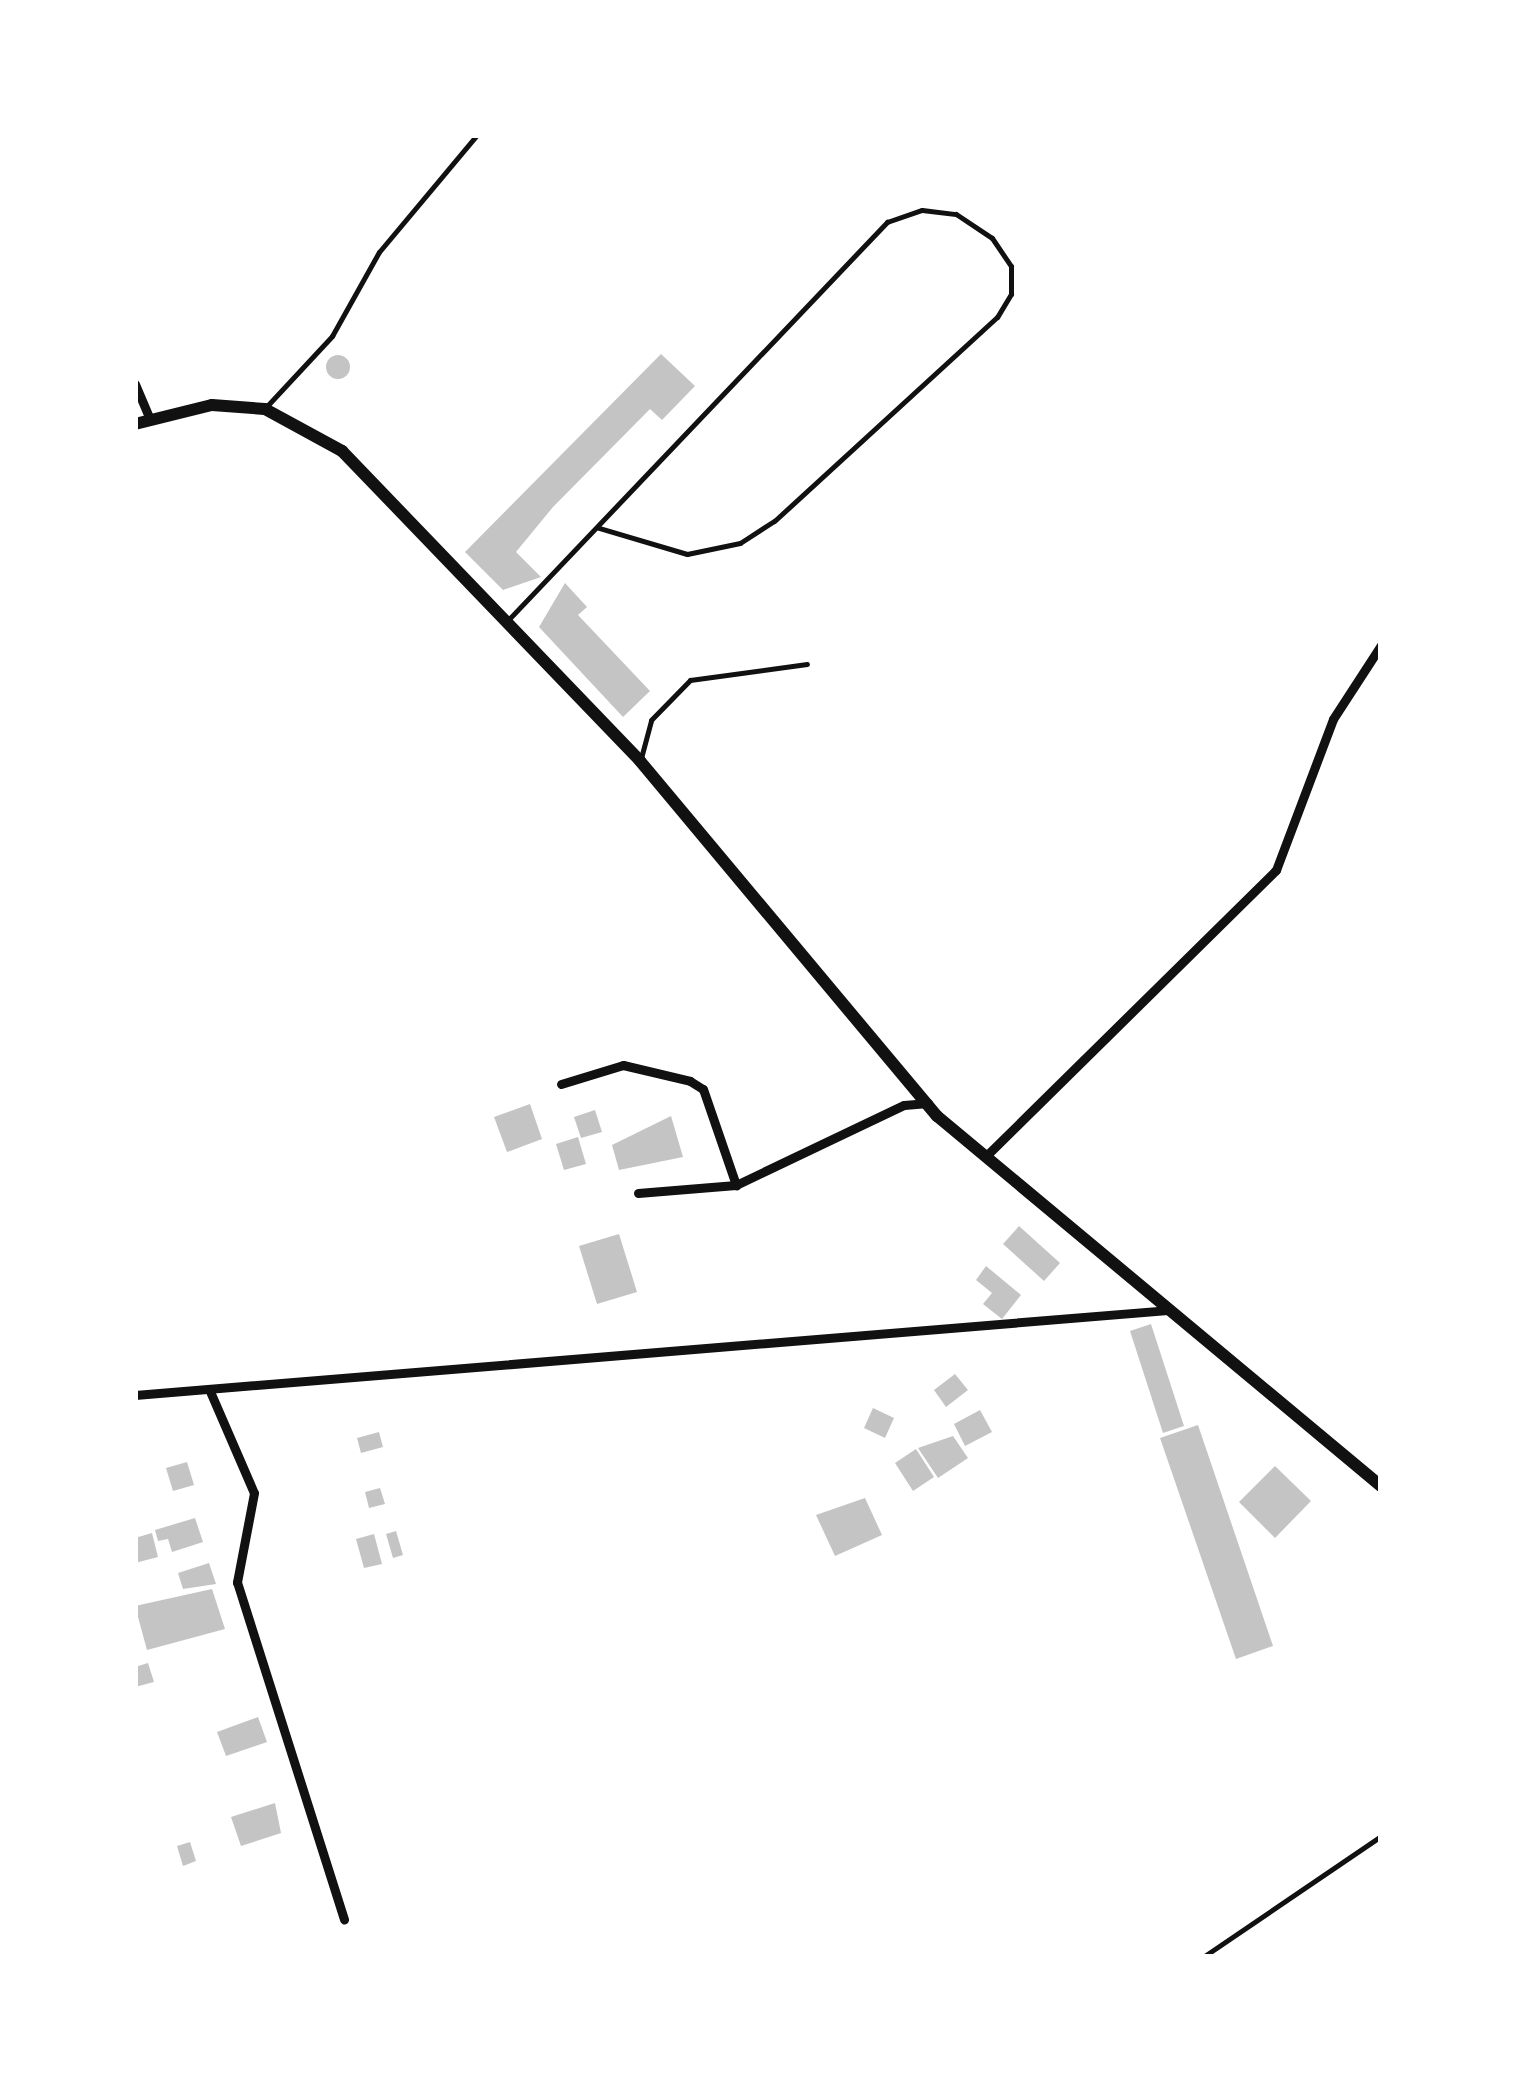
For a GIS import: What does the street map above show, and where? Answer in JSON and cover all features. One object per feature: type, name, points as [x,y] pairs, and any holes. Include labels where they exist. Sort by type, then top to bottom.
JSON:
[{"type":"main road","points":[[135,424],[212,405],[264,408],[342,451],[640,761],[928,1103],[985,1158],[1381,1486]]},
{"type":"street","points":[[135,384],[150,419]]},
{"type":"street","points":[[985,1158],[1276,870],[1328,730],[1381,645]]},
{"type":"street","points":[[560,1084],[623,1065],[690,1081],[703,1089],[736,1185]]},
{"type":"street","points":[[638,1192],[736,1185],[904,1105],[928,1103]]},
{"type":"street","points":[[135,1395],[1168,1310]]},
{"type":"street","points":[[209,1388],[254,1493],[237,1582],[344,1920]]},
{"type":"lane","points":[[264,408],[332,336],[379,252],[477,135]]},
{"type":"lane","points":[[508,620],[600,528],[887,222],[922,210],[956,214],[992,238],[1011,266],[1012,294],[998,318],[774,521],[740,543],[688,554],[600,528]]},
{"type":"lane","points":[[640,761],[652,720],[690,680],[807,664]]},
{"type":"lane","points":[[1203,1957],[1381,1836]]},
{"type":"building","points":[[661,354],[695,386],[662,420],[650,409],[553,507],[516,552],[541,577],[503,590],[465,552]]},
{"type":"building","points":[[338,355],[347,358],[347,376],[338,379],[329,376],[326,367],[329,358]]},
{"type":"building","points":[[565,583],[587,607],[578,615],[650,691],[623,717],[539,627]]},
{"type":"building","points":[[530,1104],[542,1139],[507,1152],[494,1117]]},
{"type":"building","points":[[595,1110],[602,1132],[581,1138],[574,1117]]},
{"type":"building","points":[[671,1116],[683,1157],[619,1170],[612,1145]]},
{"type":"building","points":[[578,1137],[586,1164],[564,1170],[556,1144]]},
{"type":"building","points":[[1019,1226],[1060,1263],[1044,1281],[1003,1244]]},
{"type":"building","points":[[619,1234],[637,1292],[597,1304],[579,1246]]},
{"type":"building","points":[[986,1266],[1021,1295],[1002,1319],[983,1304],[992,1293],[976,1280]]},
{"type":"building","points":[[1151,1324],[1184,1426],[1163,1433],[1130,1331]]},
{"type":"building","points":[[955,1374],[968,1390],[946,1407],[934,1390]]},
{"type":"building","points":[[873,1408],[894,1418],[885,1438],[864,1428]]},
{"type":"building","points":[[980,1410],[992,1432],[965,1446],[954,1424]]},
{"type":"building","points":[[1198,1425],[1273,1646],[1236,1659],[1160,1438]]},
{"type":"building","points":[[379,1432],[383,1447],[361,1453],[357,1438]]},
{"type":"building","points":[[953,1436],[968,1458],[938,1478],[918,1448]]},
{"type":"building","points":[[916,1449],[934,1477],[913,1491],[895,1463]]},
{"type":"building","points":[[187,1462],[194,1485],[173,1491],[166,1468]]},
{"type":"building","points":[[1275,1466],[1311,1501],[1275,1538],[1239,1502]]},
{"type":"building","points":[[380,1488],[385,1504],[369,1508],[365,1492]]},
{"type":"building","points":[[865,1498],[882,1535],[835,1556],[816,1515]]},
{"type":"building","points":[[195,1518],[203,1542],[172,1552],[168,1539],[158,1541],[155,1530]]},
{"type":"building","points":[[396,1531],[403,1555],[393,1558],[386,1534]]},
{"type":"building","points":[[152,1533],[158,1557],[135,1563],[135,1538]]},
{"type":"building","points":[[374,1534],[382,1564],[364,1568],[356,1539]]},
{"type":"building","points":[[209,1563],[216,1584],[183,1589],[178,1573]]},
{"type":"building","points":[[212,1589],[225,1629],[147,1650],[135,1606]]},
{"type":"building","points":[[148,1663],[154,1682],[135,1687],[135,1667]]},
{"type":"building","points":[[258,1717],[267,1742],[226,1756],[217,1732]]},
{"type":"building","points":[[275,1803],[281,1833],[241,1846],[231,1817]]},
{"type":"building","points":[[190,1842],[196,1861],[183,1866],[177,1846]]}]
